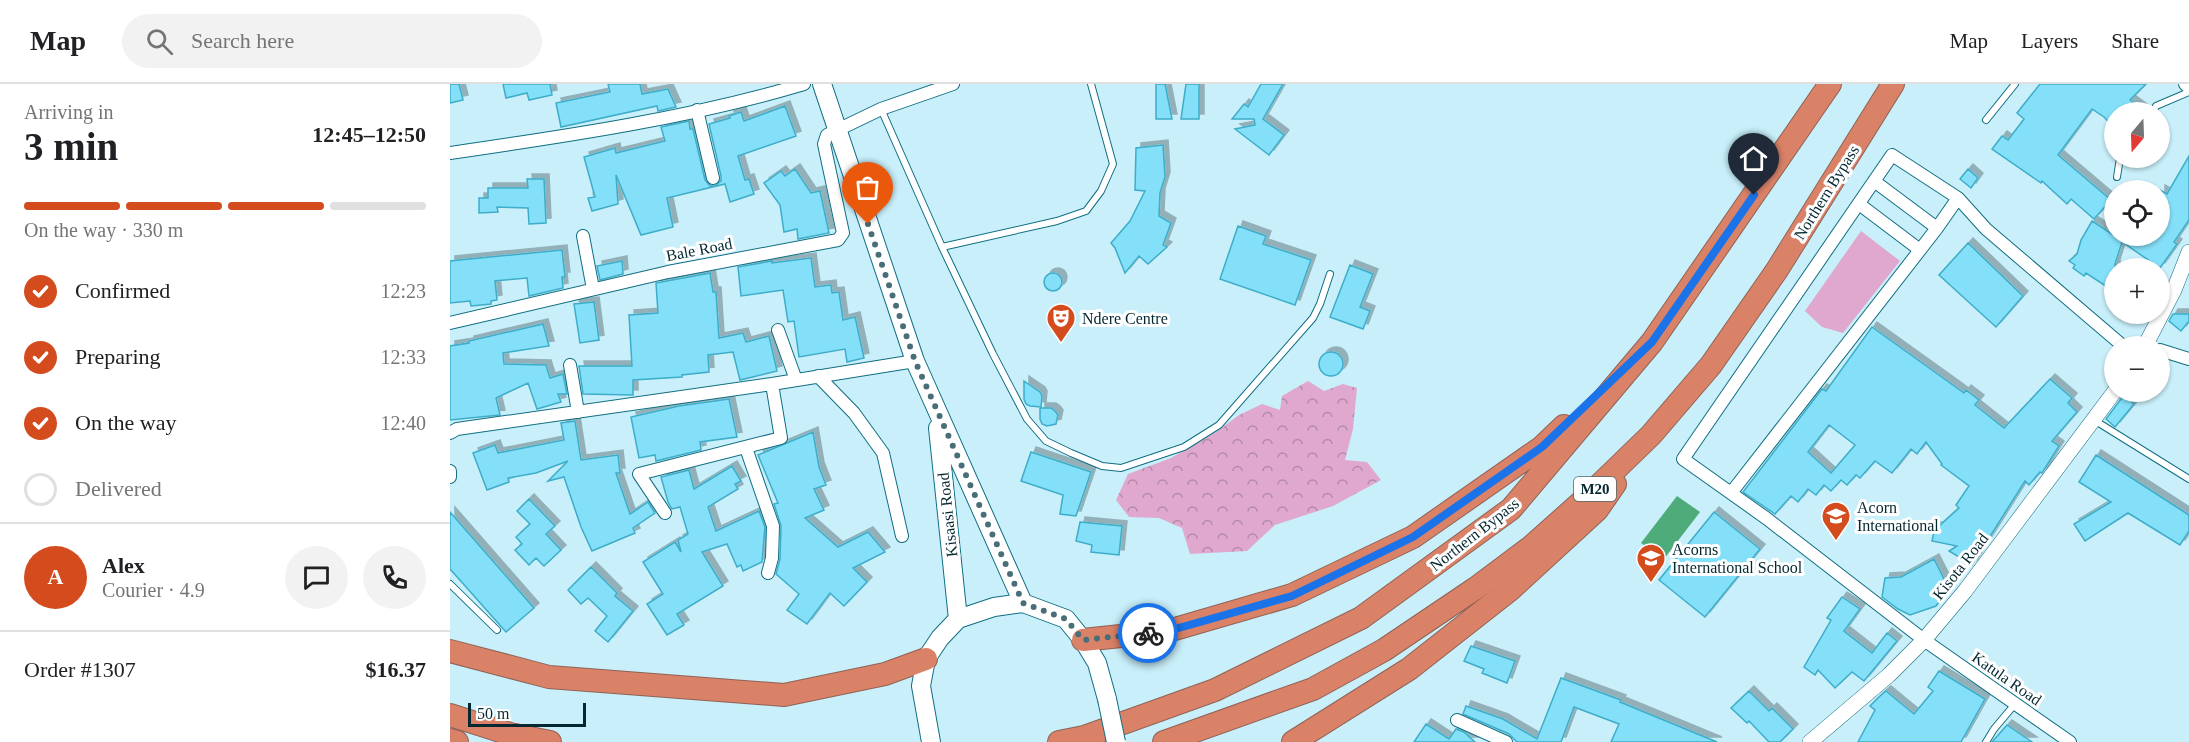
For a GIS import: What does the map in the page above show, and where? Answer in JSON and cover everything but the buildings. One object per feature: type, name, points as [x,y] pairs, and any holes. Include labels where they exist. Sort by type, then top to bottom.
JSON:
[{"type":"highway","name":"Northern Bypass","points":[[1059,742],[1084,737],[1215,690],[1361,618],[1511,508],[1652,342],[1830,84]]},
{"type":"highway","name":"Northern Bypass","points":[[1164,742],[1313,689],[1384,650],[1476,588],[1532,546],[1652,435],[1711,365],[1777,270],[1893,84]]},
{"type":"highway","points":[[1083,640],[1168,631],[1292,596],[1413,537],[1542,447],[1652,342]]},
{"type":"highway","points":[[1293,742],[1409,669],[1511,589],[1596,510],[1652,435]]},
{"type":"highway","points":[[450,651],[549,677],[784,695],[885,674],[926,659]]},
{"type":"highway","points":[[450,715],[510,734],[549,742]]},
{"type":"highway","points":[[450,740],[457,742]]},
{"type":"main road","name":"Kisaasi Road","points":[[822,84],[915,361],[1023,603]]},
{"type":"main road","name":"Kisaasi Road","points":[[936,411],[958,619]]},
{"type":"main road","points":[[930,735],[921,686],[926,659],[940,638],[958,619],[994,608],[1023,603],[1066,619],[1083,640],[1097,663],[1116,742]]},
{"type":"street","points":[[450,153],[556,138],[751,100],[804,84]]},
{"type":"street","points":[[836,129],[881,109],[953,84]]},
{"type":"street","points":[[2185,84],[2189,90]]},
{"type":"street","points":[[697,110],[713,178]]},
{"type":"street","name":"Bale Road","points":[[450,323],[668,272],[838,240],[843,233],[824,144],[827,135],[836,129]]},
{"type":"street","points":[[1920,250],[1858,204],[1892,155],[1958,198],[1986,229],[2111,336]]},
{"type":"street","points":[[1874,181],[1937,228]]},
{"type":"street","points":[[1731,493],[1958,198]]},
{"type":"street","name":"Katula Road","points":[[1858,204],[1683,459],[1924,640],[2070,742]]},
{"type":"street","points":[[583,236],[593,290]]},
{"type":"street","points":[[2151,336],[2170,300],[2189,252]]},
{"type":"street","points":[[778,330],[796,380]]},
{"type":"street","points":[[2170,353],[2189,358]]},
{"type":"street","points":[[450,433],[457,429],[915,361]]},
{"type":"street","points":[[570,365],[578,412]]},
{"type":"street","points":[[818,376],[854,412],[884,453],[902,536]]},
{"type":"street","points":[[665,513],[639,474],[781,438],[772,384]]},
{"type":"street","name":"Kisota Road","points":[[1810,742],[1889,675],[1924,640],[1965,591],[2107,402]]},
{"type":"street","points":[[746,448],[773,526],[772,558],[768,573]]},
{"type":"street","points":[[450,471],[450,477]]},
{"type":"street","points":[[1457,720],[1506,742]]},
{"type":"lane","points":[[942,247],[1057,221],[1086,211],[1101,191],[1113,164],[1091,84]]},
{"type":"lane","points":[[1986,120],[2015,84]]},
{"type":"lane","points":[[2164,102],[2189,90]]},
{"type":"lane","points":[[881,109],[942,247],[993,354],[1027,418],[1046,441],[1102,465],[1121,468],[1184,447],[1219,425],[1313,318],[1330,274]]},
{"type":"lane","points":[[2117,177],[2118,168]]},
{"type":"lane","points":[[2093,420],[2189,479]]},
{"type":"lane","points":[[450,585],[497,630]]},
{"type":"lane","points":[[1986,742],[2016,704]]},
{"type":"green space","points":[[1861,231],[1900,261],[1843,333],[1822,327],[1805,311]]},
{"type":"green space","points":[[1308,381],[1324,391],[1343,384],[1357,388],[1353,429],[1345,460],[1367,462],[1381,480],[1333,506],[1275,525],[1247,551],[1190,554],[1182,528],[1159,518],[1129,517],[1116,500],[1128,474],[1171,458],[1216,432],[1239,415],[1262,404],[1280,410],[1282,396]]},
{"type":"shaded area","points":[[1677,496],[1700,512],[1664,559],[1641,543]]},
{"type":"way so far","points":[[868,224],[915,361],[1023,603],[1066,619],[1083,640],[1148,633]]},
{"type":"place","name":"Ndere Centre","points":[[1061,344]]},
{"type":"place","name":"Acorn International","points":[[1836,542]]},
{"type":"place","name":"Acorns International School","points":[[1651,584]]},
{"type":"route","points":[[1148,633],[1168,631],[1292,596],[1413,537],[1542,447],[1652,342],[1754,195]]}]
